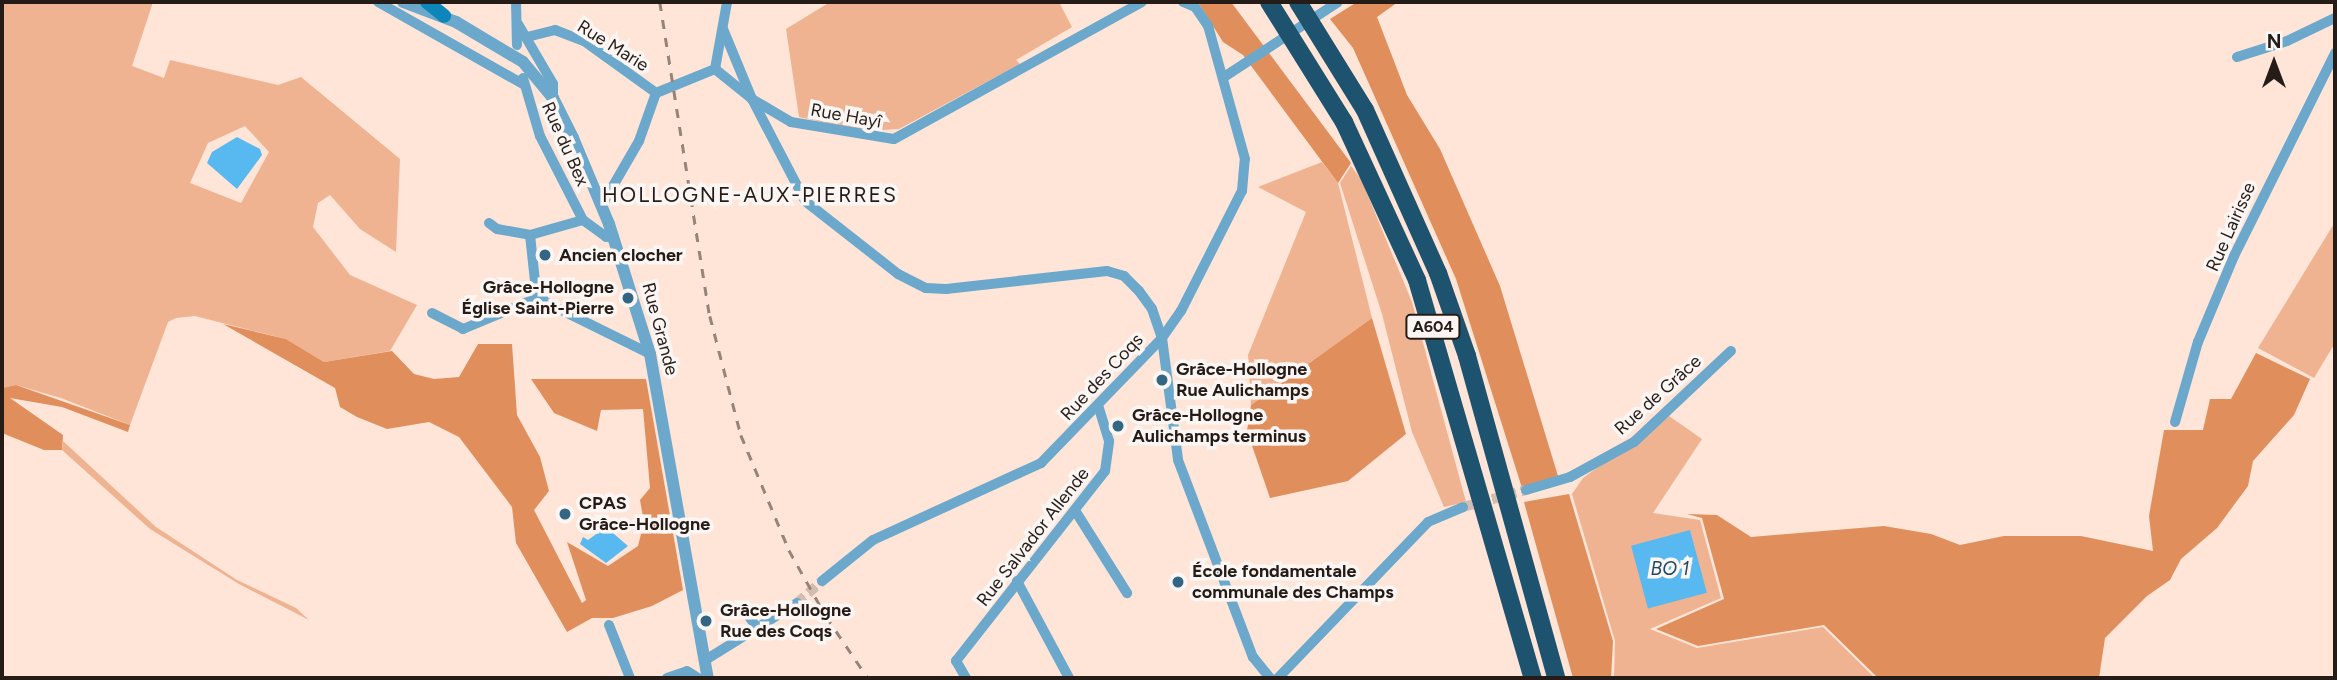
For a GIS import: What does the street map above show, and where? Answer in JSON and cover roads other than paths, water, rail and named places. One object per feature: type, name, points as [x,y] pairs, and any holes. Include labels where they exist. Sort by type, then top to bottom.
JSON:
[{"type":"highway","name":"A604","points":[[1269,2],[1344,122],[1417,280],[1532,678]]},
{"type":"highway","name":"A604","points":[[1297,2],[1365,110],[1438,273],[1467,356],[1556,678]]},
{"type":"main road","points":[[428,2],[444,16]]},
{"type":"street","name":"Rue du Bex","points":[[379,2],[523,81],[540,135],[583,220]]},
{"type":"street","name":"Rue Grande","points":[[403,2],[444,16],[516,57],[553,98],[603,205],[650,354],[707,659],[708,678]]},
{"type":"street","points":[[516,2],[517,45]]},
{"type":"street","points":[[603,205],[639,141],[656,93],[715,69],[718,37],[723,29],[727,2]]},
{"type":"street","name":"Rue Hayî","points":[[715,69],[752,99],[791,122],[894,139],[1142,2]]},
{"type":"street","points":[[1183,2],[1195,7],[1208,26],[1224,77],[1338,2]]},
{"type":"street","points":[[2237,57],[2287,41],[2335,18]]},
{"type":"street","points":[[517,24],[553,84],[553,98]]},
{"type":"street","points":[[723,29],[752,99],[805,201],[898,274],[926,288],[946,289],[1107,271],[1124,276],[1139,291],[1152,309],[1162,338],[1178,460],[1253,657],[1270,678]]},
{"type":"street","name":"Rue Marie","points":[[527,37],[555,30],[584,41],[656,93]]},
{"type":"street","name":"Rue Lairisse","points":[[2175,422],[2198,342],[2234,256],[2335,53]]},
{"type":"street","name":"Rue des Coqs","points":[[822,581],[873,540],[1041,463],[1162,338],[1186,301],[1242,191],[1245,159],[1224,77]]},
{"type":"street","points":[[489,223],[497,229],[530,235],[583,220],[606,237],[614,237]]},
{"type":"street","points":[[530,235],[531,260],[542,296],[606,333],[650,354]]},
{"type":"street","points":[[432,313],[463,329],[542,296]]},
{"type":"street","name":"Rue de Grâce","points":[[1525,490],[1570,477],[1634,442],[1731,351]]},
{"type":"street","name":"Rue Salvador Allende","points":[[966,678],[956,660],[1017,581],[1076,512],[1105,471],[1109,441],[1098,405]]},
{"type":"street","points":[[1278,678],[1427,522],[1463,507]]},
{"type":"street","points":[[1076,512],[1127,593]]},
{"type":"street","points":[[1017,581],[1069,678]]},
{"type":"street","points":[[707,659],[797,603]]},
{"type":"street","points":[[743,608],[757,628]]},
{"type":"street","points":[[608,625],[630,678]]},
{"type":"street","points":[[667,678],[687,671],[698,678]]},
{"type":"water","points":[[237,137],[260,149],[262,155],[237,189],[207,163],[212,152]]},
{"type":"water","points":[[606,527],[628,546],[606,563],[580,544],[583,537],[588,540]]},
{"type":"water","name":"BO 1","points":[[1690,530],[1707,593],[1648,609],[1631,546]]},
{"type":"tunnel","points":[[1463,507],[1526,490]]},
{"type":"tunnel","points":[[797,603],[822,581]]},
{"type":"railway","points":[[660,2],[710,316],[741,435],[789,550],[826,616],[868,678]]},
{"type":"place","name":"Ancien clocher","points":[[545,255]]},
{"type":"place","name":"Grâce-Hollogne Église Saint-Pierre","points":[[628,298]]},
{"type":"place","name":"Grâce-Hollogne Rue Aulichamps","points":[[1162,380]]},
{"type":"place","name":"Grâce-Hollogne Aulichamps terminus","points":[[1118,426]]},
{"type":"place","name":"CPAS Grâce-Hollogne","points":[[565,514]]},
{"type":"place","name":"École fondamentale communale des Champs","points":[[1178,582]]},
{"type":"place","name":"Grâce-Hollogne Rue des Coqs","points":[[706,621]]},
{"type":"district","name":"HOLLOGNE-AUX-PIERRES","points":[[750,195]]}]
